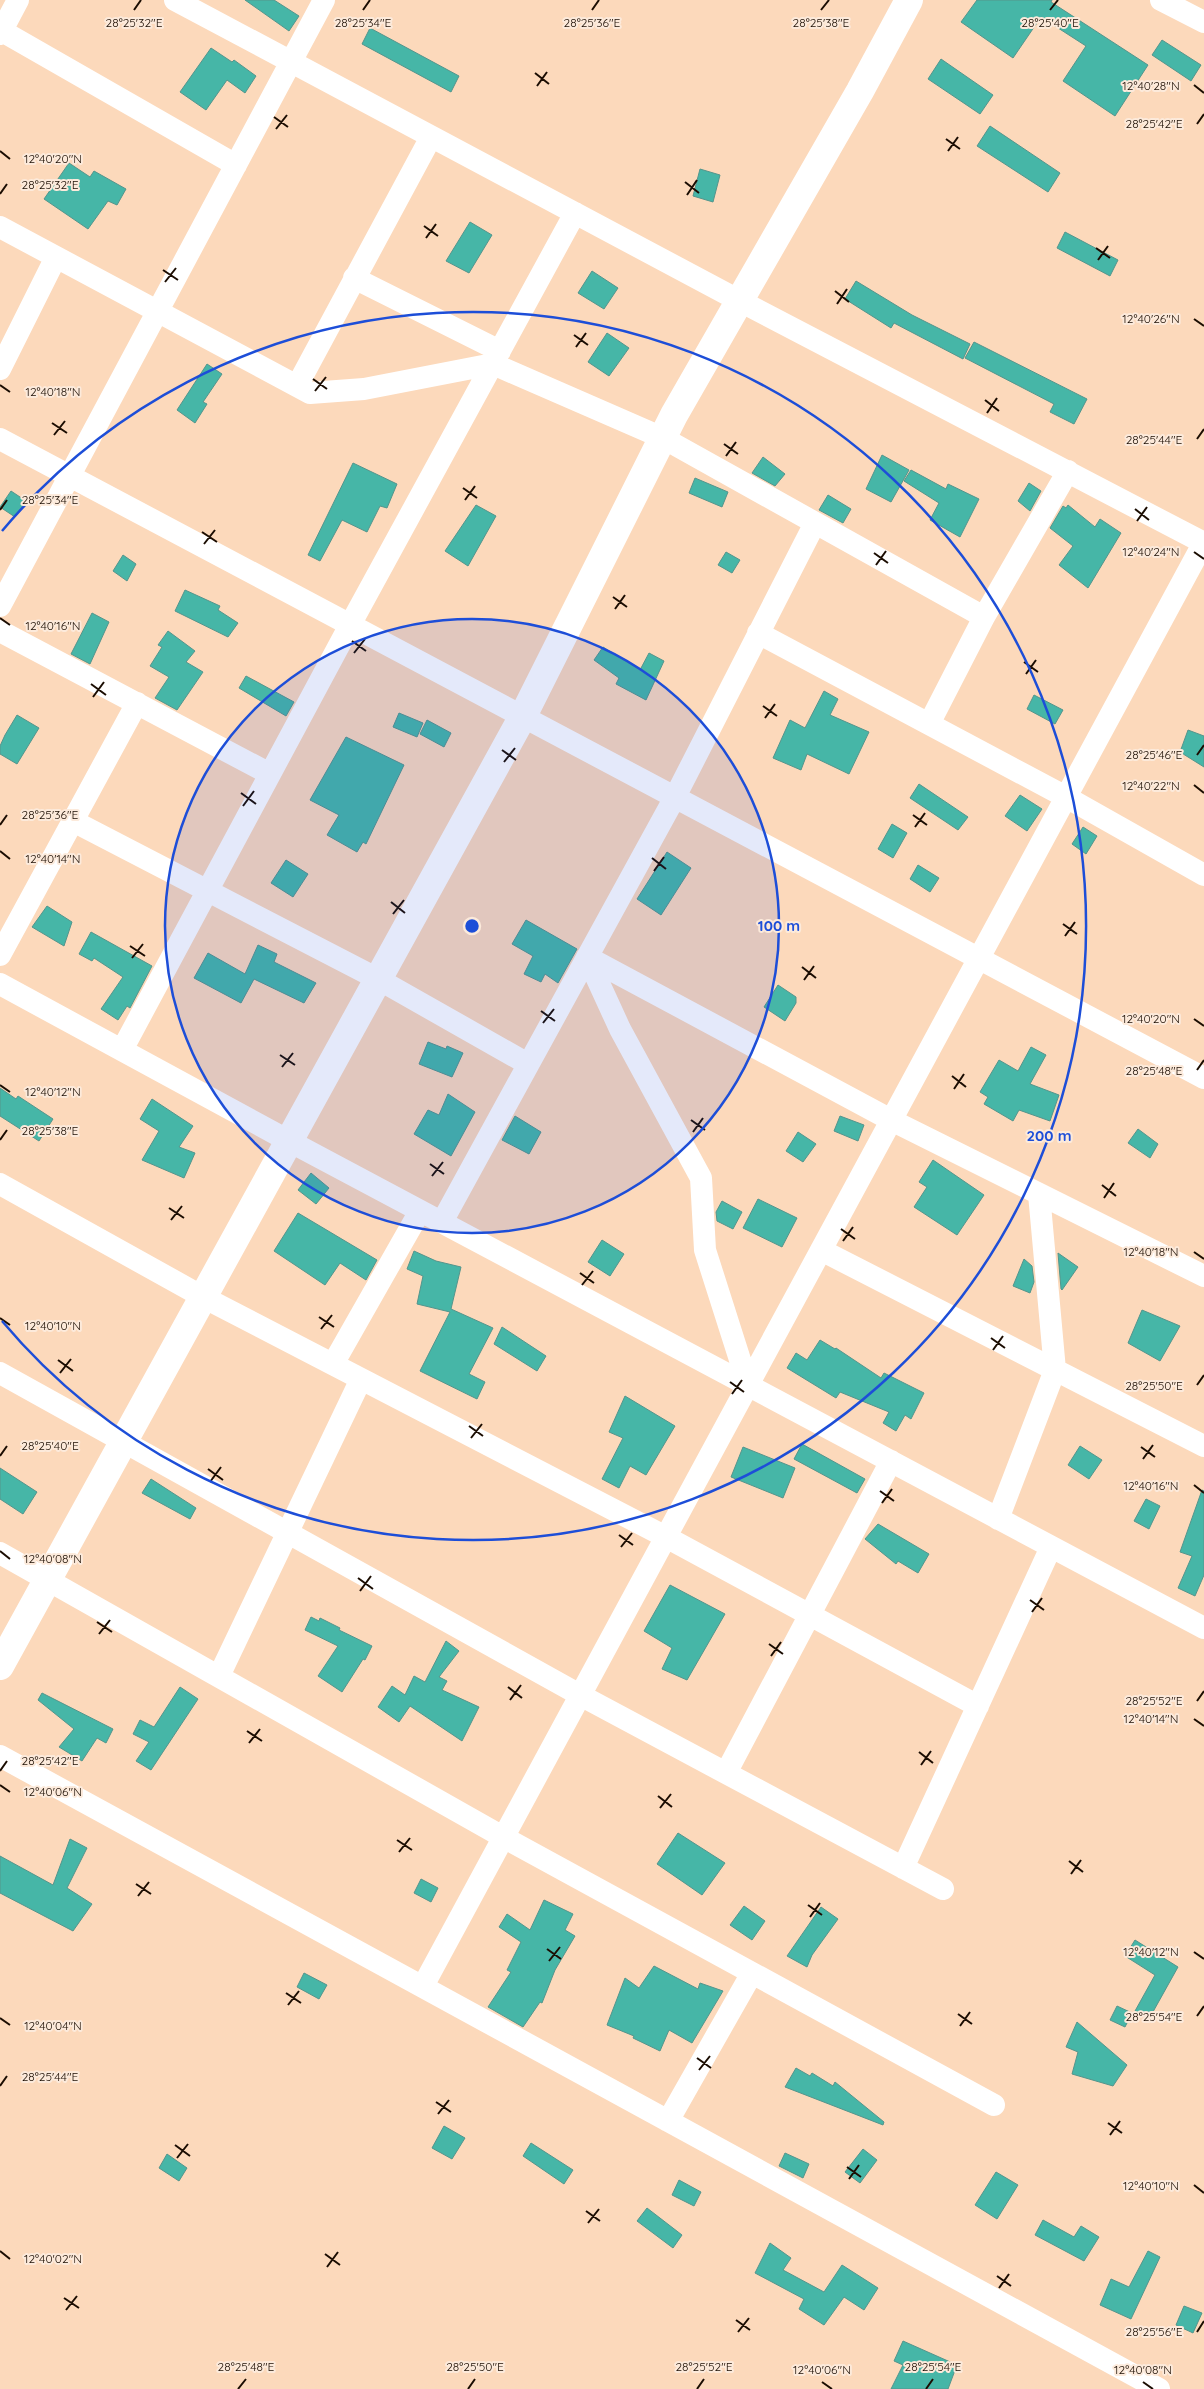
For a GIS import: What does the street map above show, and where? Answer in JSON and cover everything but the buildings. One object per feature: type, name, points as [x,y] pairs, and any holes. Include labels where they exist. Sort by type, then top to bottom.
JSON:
[{"type":"street","points":[[18,0],[1,32],[236,165]]},
{"type":"street","points":[[176,0],[740,301],[1204,542],[422,1986]]},
{"type":"street","points":[[0,606],[324,0]]},
{"type":"street","points":[[0,1666],[522,716],[663,438],[910,0]]},
{"type":"street","points":[[1162,0],[1204,22]]},
{"type":"street","points":[[297,386],[431,136]]},
{"type":"street","points":[[122,1050],[350,625],[575,213]]},
{"type":"street","points":[[0,227],[310,393],[364,390],[497,358]]},
{"type":"street","points":[[0,370],[56,257]]},
{"type":"street","points":[[354,278],[497,358],[663,438],[984,617]]},
{"type":"street","points":[[0,439],[1204,1078]]},
{"type":"street","points":[[929,724],[984,617],[1068,472]]},
{"type":"street","points":[[442,1222],[675,797],[815,523]]},
{"type":"street","points":[[0,631],[270,774]]},
{"type":"street","points":[[758,634],[1066,797],[1204,875]]},
{"type":"street","points":[[0,955],[137,703]]},
{"type":"street","points":[[73,821],[378,979],[528,1064]]},
{"type":"street","points":[[587,957],[891,1120],[1204,1276]]},
{"type":"street","points":[[587,957],[620,1029],[701,1178],[705,1250],[748,1385]]},
{"type":"street","points":[[0,984],[289,1141],[1204,1628]]},
{"type":"street","points":[[0,1184],[203,1297],[666,1537],[978,1706]]},
{"type":"street","points":[[998,1519],[1055,1370],[1039,1194]]},
{"type":"street","points":[[333,1364],[420,1211]]},
{"type":"street","points":[[821,1250],[1204,1446]]},
{"type":"street","points":[[0,1373],[124,1440],[580,1695],[943,1889]]},
{"type":"street","points":[[219,1676],[361,1379]]},
{"type":"street","points":[[726,1773],[891,1461]]},
{"type":"street","points":[[903,1868],[1052,1547]]},
{"type":"street","points":[[0,1554],[48,1579],[503,1837],[994,2105]]},
{"type":"street","points":[[0,1756],[1159,2389]]},
{"type":"street","points":[[668,2121],[752,1973]]}]
